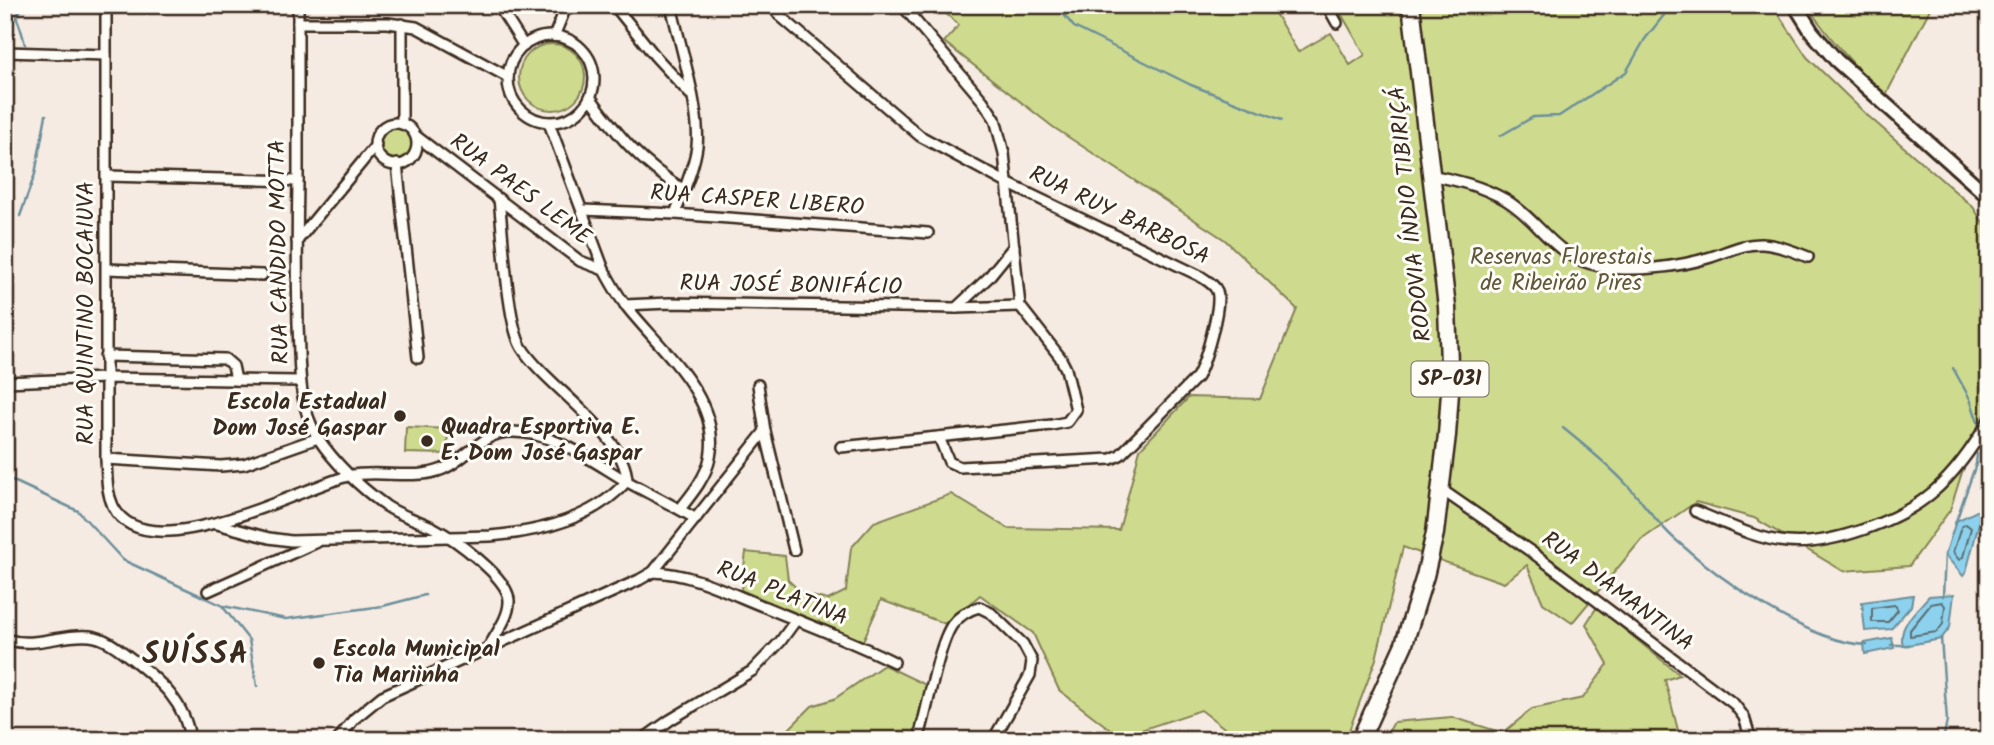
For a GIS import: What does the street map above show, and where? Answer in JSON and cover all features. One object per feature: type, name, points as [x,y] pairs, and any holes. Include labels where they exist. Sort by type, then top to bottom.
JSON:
[{"type":"highway","name":"RODOVIA ÍNDIO TIBIRIÇÁ","points":[[1360,740],[1404,643],[1424,576],[1442,490],[1450,392],[1447,307],[1411,5]]},
{"type":"main road","points":[[1795,5],[1812,32],[1836,60],[1989,197]]},
{"type":"street","name":"RUA QUINTINO BOCAIUVA","points":[[106,5],[105,378],[108,494],[124,521],[138,529],[156,533],[217,524]]},
{"type":"street","name":"RUA CANDIDO MOTTA","points":[[298,5],[296,241],[300,381],[305,409],[318,438],[349,476],[389,508],[447,537],[493,573],[505,586],[508,593],[507,610],[488,648]]},
{"type":"street","points":[[498,5],[524,46]]},
{"type":"street","points":[[554,36],[567,5]]},
{"type":"street","points":[[614,5],[647,47],[692,96]]},
{"type":"street","points":[[671,5],[692,96],[698,138],[696,155],[675,214]]},
{"type":"street","name":"RUA RUY BARBOSA","points":[[772,5],[779,15],[920,136],[1007,183],[1200,276],[1217,290],[1218,304],[1200,372],[1185,391],[1120,456],[1111,459],[960,467],[950,461],[939,437]]},
{"type":"street","points":[[841,447],[1052,425],[1067,422],[1075,415],[1075,402],[1060,357],[1020,306],[1004,153],[995,119],[902,5]]},
{"type":"street","points":[[1327,5],[1337,23]]},
{"type":"street","points":[[298,23],[402,24],[429,32],[508,77]]},
{"type":"street","points":[[402,24],[402,124]]},
{"type":"street","points":[[554,36],[575,44],[590,62],[594,73],[590,96],[576,114],[548,123],[533,118],[517,106],[508,77],[510,66],[524,46],[543,37],[554,36]]},
{"type":"street","points":[[5,52],[106,55]]},
{"type":"street","points":[[590,96],[628,148],[684,190]]},
{"type":"street","points":[[548,123],[604,270],[625,305],[687,380],[709,421],[712,440],[710,459],[704,476],[680,509]]},
{"type":"street","points":[[389,124],[408,126],[416,136],[414,155],[404,163],[385,161],[377,151],[379,132],[389,124]]},
{"type":"street","name":"RUA PAES LEME","points":[[416,136],[580,261],[604,270]]},
{"type":"street","points":[[296,241],[376,145]]},
{"type":"street","points":[[397,164],[418,358]]},
{"type":"street","points":[[1430,174],[1474,185],[1506,200],[1558,248],[1574,258],[1599,266],[1666,267],[1759,244],[1783,247],[1808,257]]},
{"type":"street","points":[[107,176],[298,181]]},
{"type":"street","points":[[217,524],[269,538],[318,541],[518,534],[546,527],[597,506],[627,481],[626,469],[616,448],[522,347],[514,323],[499,200]]},
{"type":"street","name":"RUA CASPER LIBERO","points":[[583,210],[675,214],[928,233]]},
{"type":"street","points":[[956,308],[988,278],[1014,246]]},
{"type":"street","points":[[107,269],[262,275]]},
{"type":"street","name":"RUA JOSÉ BONIFÁCIO","points":[[625,305],[669,303],[956,308],[1020,306]]},
{"type":"street","points":[[105,356],[225,359],[233,366],[236,380]]},
{"type":"street","points":[[5,382],[105,378],[300,381]]},
{"type":"street","points":[[758,385],[765,431],[794,550]]},
{"type":"street","points":[[1695,511],[1764,538],[1789,542],[1851,534],[1913,507],[1933,493],[1953,471],[1989,420]]},
{"type":"street","points":[[338,740],[354,719],[382,696],[653,572],[765,431]]},
{"type":"street","points":[[217,524],[349,476],[442,470],[487,438],[498,433],[513,432],[553,441],[577,451],[696,519]]},
{"type":"street","points":[[106,459],[221,466],[244,464],[318,438]]},
{"type":"street","name":"RUA DIAMANTINA","points":[[1442,490],[1533,553],[1734,704],[1744,717],[1751,740]]},
{"type":"street","points":[[208,591],[318,541]]},
{"type":"street","name":"RUA PLATINA","points":[[653,572],[681,575],[864,647],[894,662]]},
{"type":"street","points":[[921,730],[945,641],[952,626],[960,617],[979,607],[991,613],[1023,644],[1029,653],[1032,668],[993,740]]},
{"type":"street","points":[[642,740],[752,671],[796,620]]},
{"type":"street","points":[[5,639],[29,644],[77,636],[93,636],[104,640],[158,679],[171,693],[188,726],[190,740]]},
{"type":"green space","name":"Reservas Florestais de Ribeirão Pires","points":[[936,5],[1270,5],[1298,52],[1331,33],[1350,65],[1365,55],[1336,5],[1775,5],[1807,57],[1867,115],[1973,207],[1989,232],[1989,434],[1973,438],[1950,510],[1909,566],[1843,571],[1754,518],[1696,502],[1641,540],[1572,623],[1543,603],[1527,565],[1504,583],[1403,547],[1376,659],[1343,740],[1240,740],[1201,710],[1120,737],[1059,690],[1033,633],[980,595],[946,624],[881,600],[863,641],[741,590],[746,552],[785,556],[788,580],[803,594],[828,600],[846,591],[851,548],[874,522],[951,494],[1007,528],[1119,530],[1140,449],[1189,397],[1260,399],[1297,309],[1225,240],[1053,127],[944,42],[959,25]]},
{"type":"green space","points":[[1806,5],[1932,5],[1886,95],[1843,52]]},
{"type":"green space","points":[[545,44],[559,44],[571,49],[580,58],[585,77],[583,90],[576,101],[559,110],[545,110],[533,105],[524,96],[519,84],[519,70],[524,58],[533,49]]},
{"type":"green space","points":[[397,126],[409,131],[414,143],[409,155],[397,160],[385,155],[380,143],[385,131]]},
{"type":"green space","name":"Quadra Esportiva E. E. Dom José Gaspar","points":[[406,427],[448,429],[447,454],[405,453]]},
{"type":"green space","points":[[1597,607],[1680,675],[1665,680],[1679,734],[1663,740],[1384,740],[1394,722],[1452,717],[1503,733],[1532,709],[1583,698],[1608,664],[1586,624]]},
{"type":"green space","points":[[884,665],[926,685],[913,740],[778,740],[812,706],[834,699]]},
{"type":"water","points":[[1983,508],[1963,576],[1945,555],[1956,521]]},
{"type":"water","points":[[1954,594],[1950,627],[1941,639],[1903,646],[1905,625],[1929,596]]},
{"type":"water","points":[[1913,595],[1911,606],[1891,629],[1865,631],[1862,602]]},
{"type":"water","points":[[1892,638],[1894,648],[1865,654],[1864,643]]},
{"type":"waterway","points":[[5,5],[16,17],[25,44]]},
{"type":"waterway","points":[[17,18],[23,5]]},
{"type":"waterway","points":[[1056,5],[1074,27],[1191,85],[1282,120]]},
{"type":"waterway","points":[[1500,136],[1533,117],[1559,116],[1626,72],[1645,39],[1672,5]]},
{"type":"waterway","points":[[20,216],[35,174],[46,115]]},
{"type":"waterway","points":[[1953,368],[1970,399],[1980,428]]},
{"type":"waterway","points":[[1563,428],[1620,477],[1670,535],[1741,591],[1766,607],[1819,633],[1844,642],[1867,645]]},
{"type":"waterway","points":[[1955,524],[1977,454]]},
{"type":"waterway","points":[[5,477],[78,511],[123,560],[223,606],[286,619],[383,606],[425,595]]},
{"type":"waterway","points":[[1943,596],[1945,554]]},
{"type":"waterway","points":[[223,607],[249,640],[257,686]]},
{"type":"waterway","points":[[1941,638],[1947,721],[1943,740]]},
{"type":"waterway","points":[[1891,645],[1909,645]]},
{"type":"place","name":"Escola Estadual Dom José Gaspar","points":[[400,416]]},
{"type":"place","name":"Quadra Esportiva E. E. Dom José Gaspar","points":[[427,441]]},
{"type":"place","name":"Escola Municipal Tia Mariinha","points":[[319,663]]},
{"type":"district","name":"SUÍSSA","points":[[196,655]]}]
